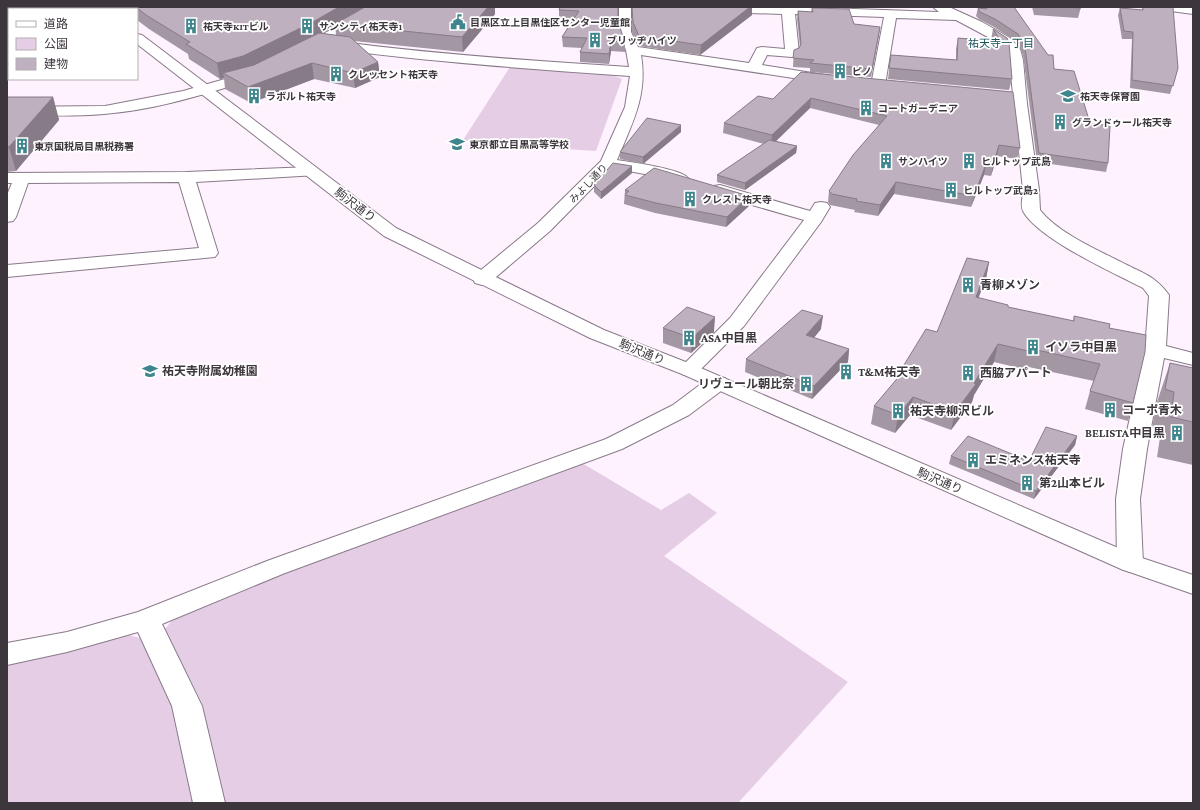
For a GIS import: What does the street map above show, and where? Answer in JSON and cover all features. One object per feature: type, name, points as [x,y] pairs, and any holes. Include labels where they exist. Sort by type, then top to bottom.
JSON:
[{"type":"street","points":[[293,55],[360,19],[377,7]]},
{"type":"street","name":"みよし通り","points":[[482,279],[544,227],[608,163],[632,107],[637,72],[633,50],[626,32],[625,7]]},
{"type":"street","points":[[689,7],[850,10],[958,16]]},
{"type":"street","points":[[939,7],[1007,42],[1013,48],[1016,58],[1011,97],[1031,193],[1031,211],[1042,224],[1064,238],[1150,284],[1159,295],[1155,350],[1135,449],[1128,499],[1130,563]]},
{"type":"street","points":[[1167,7],[1193,10]]},
{"type":"street","points":[[754,69],[762,51],[792,53],[788,10]]},
{"type":"street","points":[[878,85],[891,13]]},
{"type":"street","name":"駒沢通り","points":[[138,39],[390,232],[482,279],[597,334],[689,370],[1130,563],[1193,585]]},
{"type":"street","points":[[319,42],[386,52],[474,59],[503,64],[637,72]]},
{"type":"street","points":[[633,50],[841,81]]},
{"type":"street","points":[[7,111],[105,110],[162,100],[203,90],[251,76],[265,69]]},
{"type":"street","points":[[863,83],[893,86]]},
{"type":"street","points":[[608,163],[663,173],[700,184],[818,212],[738,322],[689,370]]},
{"type":"street","points":[[7,217],[14,178],[186,177],[311,172]]},
{"type":"street","points":[[7,271],[209,253],[186,177]]},
{"type":"street","points":[[1155,350],[1193,359]]},
{"type":"street","points":[[7,654],[67,642],[146,620],[276,567],[614,444],[681,410],[717,383]]},
{"type":"street","points":[[146,620],[186,706],[209,803]]},
{"type":"green space","points":[[510,67],[612,75],[622,79],[596,151],[475,143],[463,140]]},
{"type":"green space","points":[[582,463],[661,510],[689,493],[717,513],[664,556],[848,682],[738,803],[221,803],[202,703],[165,629],[173,619],[340,551]]},
{"type":"green space","points":[[125,634],[140,638],[177,714],[194,803],[7,803],[7,661],[87,647]]},
{"type":"building","points":[[136,7],[339,7],[311,23],[243,56],[217,63],[186,44],[190,42]]},
{"type":"building","points":[[365,7],[488,7],[462,37],[335,24]]},
{"type":"building","points":[[560,7],[618,7],[618,22],[625,42],[611,41],[609,54],[580,52],[587,38],[562,37],[579,11],[559,10]]},
{"type":"building","points":[[632,7],[750,7],[701,45],[639,36],[633,22]]},
{"type":"building","points":[[986,7],[1014,7],[1048,55],[1053,55],[1054,69],[1074,71],[1090,123],[1110,126],[1108,163],[1039,153],[1025,47],[1018,34],[995,19],[980,12],[978,8],[987,9]]},
{"type":"building","points":[[1143,7],[1173,7],[1178,68],[1173,86],[1132,80],[1133,32],[1124,31],[1120,8],[1143,10]]},
{"type":"building","points":[[812,8],[849,9],[854,24],[880,27],[872,69],[810,63],[814,60],[793,58],[794,50],[799,48],[801,44],[798,11],[813,12]]},
{"type":"building","points":[[993,29],[1007,38],[1009,43],[1012,79],[889,68],[891,55],[957,60],[958,38],[1001,42]]},
{"type":"building","points":[[319,33],[350,37],[378,62],[353,73],[312,63],[248,87],[223,73],[254,65]]},
{"type":"building","points":[[801,72],[1013,92],[1020,148],[999,145],[993,165],[986,164],[974,196],[896,182],[880,205],[856,201],[857,199],[832,194],[829,191],[853,155],[887,116],[811,98],[772,135],[724,123],[758,96],[773,99]]},
{"type":"building","points":[[7,97],[53,97],[9,147],[7,147]]},
{"type":"building","points":[[647,118],[681,125],[643,157],[620,152]]},
{"type":"building","points":[[769,140],[797,146],[745,183],[717,175]]},
{"type":"building","points":[[613,163],[632,166],[601,192],[594,185]]},
{"type":"building","points":[[654,168],[749,196],[727,217],[656,203],[625,195],[629,191],[625,190]]},
{"type":"building","points":[[967,258],[989,262],[976,297],[1008,305],[1008,307],[1074,321],[1074,316],[1110,324],[1109,328],[1146,335],[1145,352],[1133,403],[1090,391],[1100,364],[1028,348],[1028,351],[998,344],[974,383],[976,384],[955,412],[913,397],[898,415],[874,406],[901,374],[899,373],[926,329],[937,332]]},
{"type":"building","points":[[687,307],[715,317],[692,338],[663,328]]},
{"type":"building","points":[[802,310],[823,316],[806,335],[849,349],[814,386],[746,359]]},
{"type":"building","points":[[1170,363],[1193,368],[1193,422],[1171,417],[1174,392],[1165,389]]},
{"type":"building","points":[[1046,427],[1077,436],[1036,491],[951,456],[968,436],[1029,461]]},
{"type":"place","name":"目黒区立上目黒住区センター児童館","points":[[458,22]]},
{"type":"place","name":"祐天寺KITビル","points":[[191,26]]},
{"type":"place","name":"サンシティ祐天寺1","points":[[307,26]]},
{"type":"place","name":"ブリッヂハイツ","points":[[595,40]]},
{"type":"place","name":"ピノ","points":[[840,71]]},
{"type":"place","name":"クレッセント祐天寺","points":[[336,74]]},
{"type":"place","name":"ラボルト祐天寺","points":[[254,96]]},
{"type":"place","name":"祐天寺保育園","points":[[1068,96]]},
{"type":"place","name":"コートガーデニア","points":[[866,108]]},
{"type":"place","name":"グランドゥール祐天寺","points":[[1060,122]]},
{"type":"place","name":"東京都立目黒高等学校","points":[[457,144]]},
{"type":"place","name":"東京国税局目黒税務署","points":[[22,146]]},
{"type":"place","name":"サンハイツ","points":[[886,161]]},
{"type":"place","name":"ヒルトップ武島","points":[[969,161]]},
{"type":"place","name":"ヒルトップ武島2","points":[[951,190]]},
{"type":"place","name":"クレスト祐天寺","points":[[690,199]]},
{"type":"place","name":"青柳メゾン","points":[[968,285]]},
{"type":"place","name":"ASA中目黒","points":[[689,338]]},
{"type":"place","name":"イソラ中目黒","points":[[1033,347]]},
{"type":"place","name":"祐天寺附属幼稚園","points":[[150,371]]},
{"type":"place","name":"T&M祐天寺","points":[[846,372]]},
{"type":"place","name":"西脇アパート","points":[[968,373]]},
{"type":"place","name":"リヴュール朝比奈","points":[[806,384]]},
{"type":"place","name":"コーポ青木","points":[[1110,410]]},
{"type":"place","name":"祐天寺柳沢ビル","points":[[898,411]]},
{"type":"place","name":"BELISTA中目黒","points":[[1177,433]]},
{"type":"place","name":"エミネンス祐天寺","points":[[973,460]]},
{"type":"place","name":"第2山本ビル","points":[[1027,483]]},
{"type":"district","name":"祐天寺一丁目","points":[[1001,43]]}]
